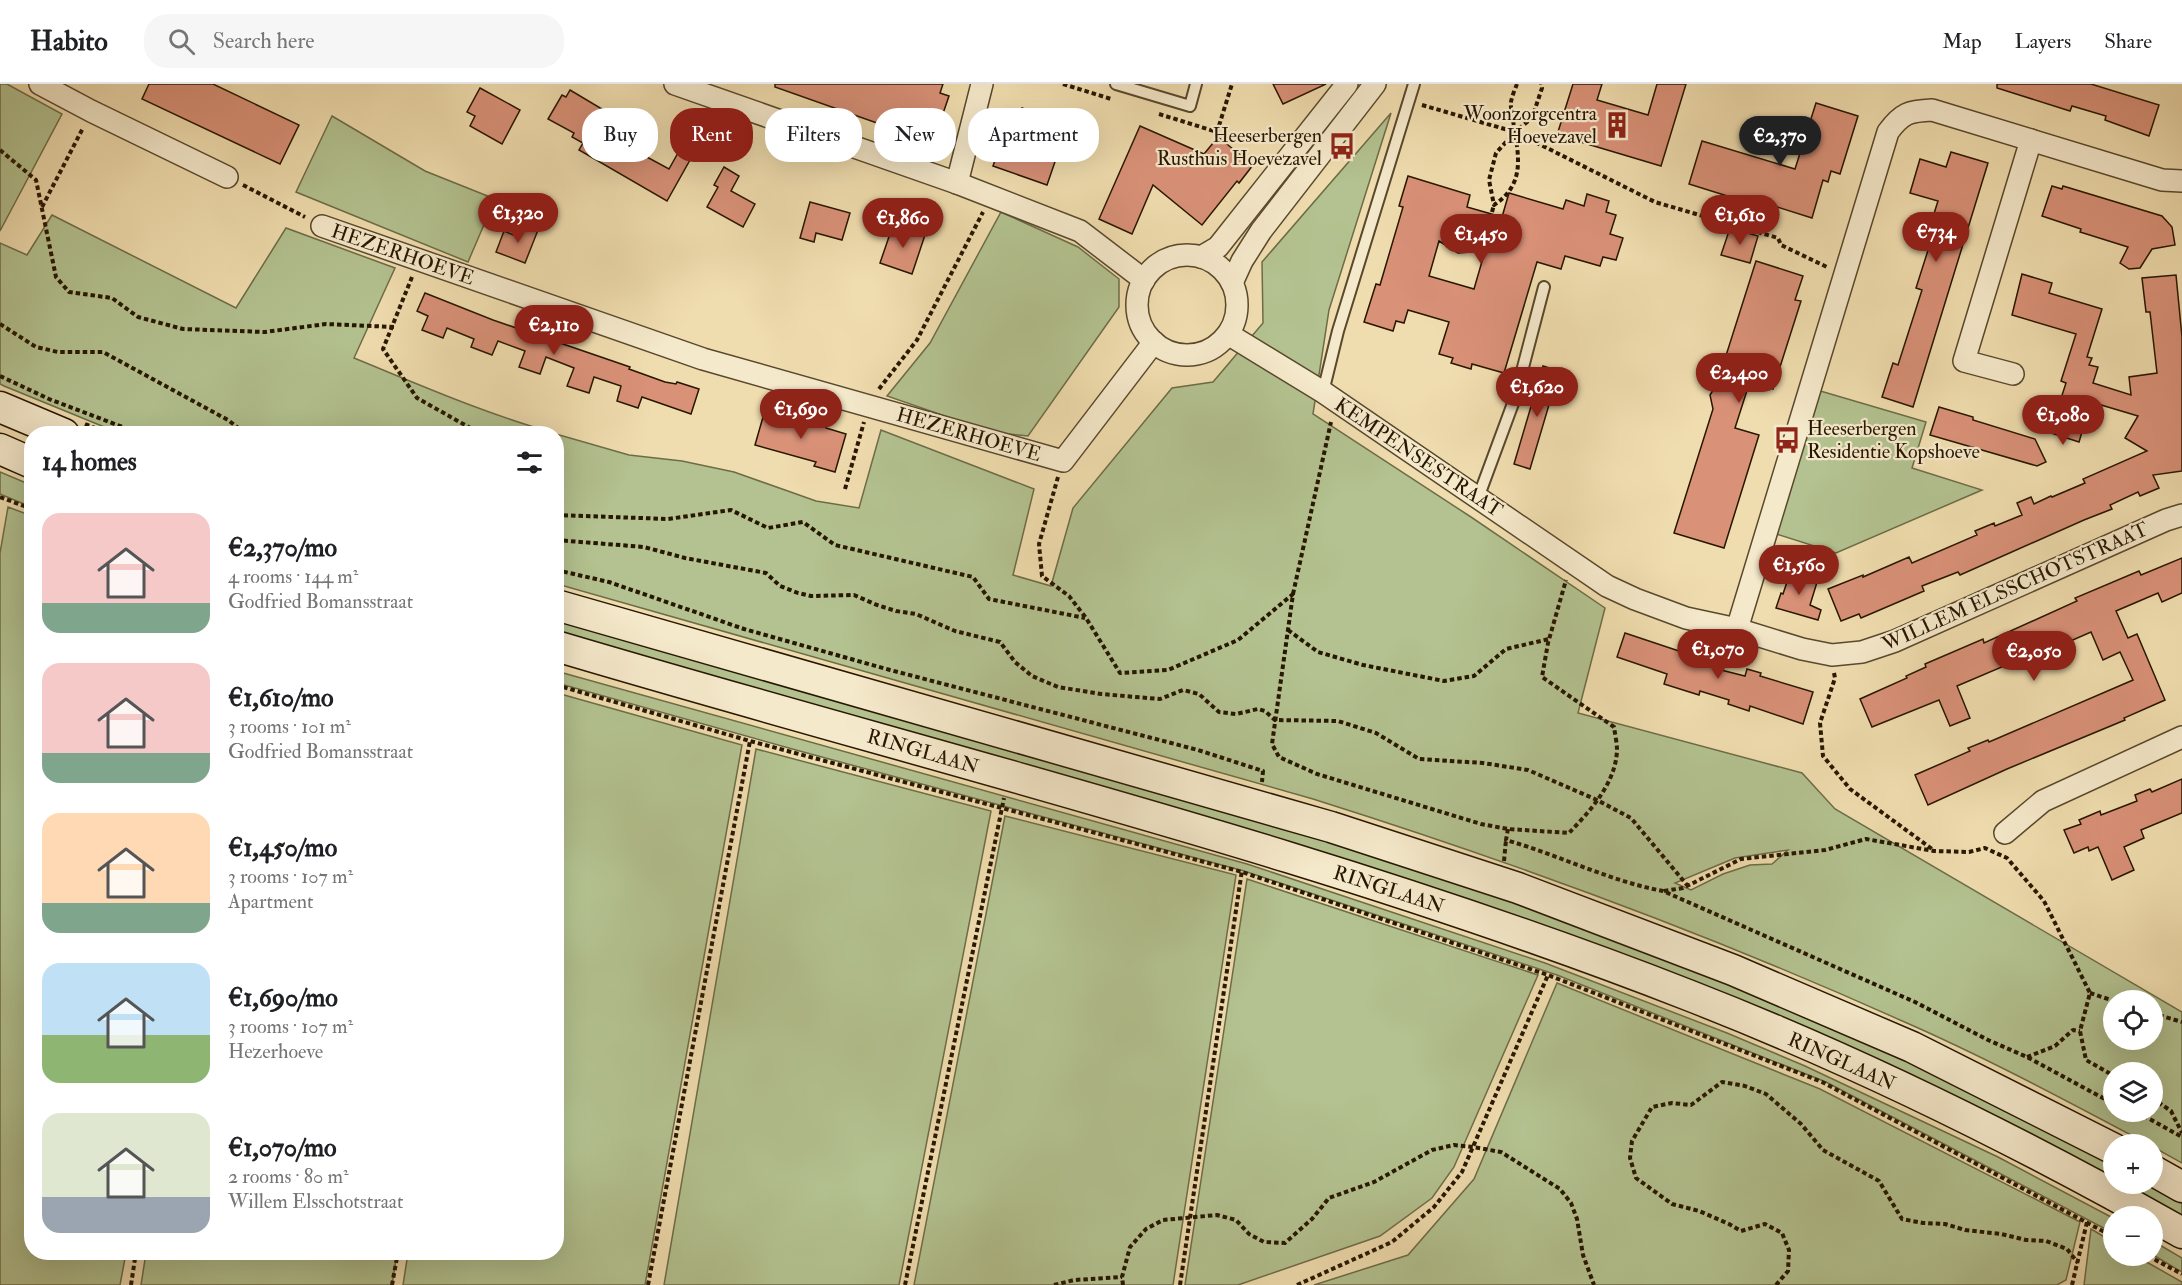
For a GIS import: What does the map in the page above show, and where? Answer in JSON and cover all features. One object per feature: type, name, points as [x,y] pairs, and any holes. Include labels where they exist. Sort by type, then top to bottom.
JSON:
[{"type":"main road","points":[[0,407],[45,426]]},
{"type":"main road","points":[[0,449],[24,460]]},
{"type":"main road","name":"RINGLAAN","points":[[564,607],[1331,826],[1518,888],[1733,970],[1912,1047],[2103,1143]]},
{"type":"main road","name":"RINGLAAN","points":[[564,648],[1200,830],[1386,887],[1545,942],[1690,995],[1856,1066],[2096,1184],[2182,1233]]},
{"type":"main road","points":[[2163,1176],[2182,1186]]},
{"type":"street","points":[[40,84],[227,177]]},
{"type":"street","points":[[675,84],[957,183],[1080,231],[1144,280]]},
{"type":"street","points":[[957,183],[982,84]]},
{"type":"street","points":[[1201,257],[1218,247],[1347,84]]},
{"type":"street","points":[[1232,283],[1242,261],[1261,231],[1375,84]]},
{"type":"street","points":[[1737,629],[1888,132],[1898,118],[1912,111],[1932,110],[2162,180],[2182,181]]},
{"type":"street","points":[[2013,374],[1964,361],[2031,140]]},
{"type":"street","points":[[1268,183],[1287,198]]},
{"type":"street","name":"HEZERHOEVE","points":[[322,226],[703,359],[1063,461],[1154,342]]},
{"type":"street","points":[[1185,255],[1201,257],[1219,267],[1232,283],[1237,309],[1234,322],[1228,334],[1206,351],[1193,354],[1173,352],[1154,342],[1145,332],[1137,306],[1139,292],[1144,280],[1155,267],[1168,258],[1185,255]]},
{"type":"street","name":"KEMPENSESTRAAT","points":[[1228,334],[1330,396],[1607,586]]},
{"type":"street","name":"WILLEM ELSSCHOTSTRAAT","points":[[1607,586],[1686,618],[1737,629],[1802,649],[1832,655],[1862,652],[1895,641],[2166,520],[2182,515]]},
{"type":"street","points":[[2005,833],[2043,801],[2182,737]]},
{"type":"lane","points":[[1116,84],[1142,88],[1190,106],[1196,84]]},
{"type":"lane","points":[[1330,396],[1338,331],[1414,84]]},
{"type":"lane","points":[[1478,498],[1515,398],[1544,287]]},
{"type":"path","points":[[1494,205],[1508,196],[1515,181],[1519,156],[1511,102],[1517,84]]},
{"type":"path","points":[[1492,212],[1494,205],[1489,180],[1496,153],[1515,132],[1532,118],[1542,88],[1541,84]]},
{"type":"path","points":[[1410,101],[1515,132],[1655,202],[1778,238],[1781,245],[1844,275]]},
{"type":"path","points":[[42,207],[91,111]]},
{"type":"path","points":[[0,150],[36,180],[56,277],[69,292],[112,298],[138,317],[183,329],[265,332],[326,324],[394,327]]},
{"type":"path","points":[[227,177],[322,226]]},
{"type":"path","points":[[845,489],[870,401],[917,340],[990,195]]},
{"type":"path","points":[[419,260],[394,327],[383,349],[417,398],[467,426]]},
{"type":"path","points":[[0,324],[36,347],[58,352],[103,352],[236,426]]},
{"type":"path","points":[[0,376],[49,399],[120,426]]},
{"type":"path","points":[[1330,396],[1293,594],[1275,720],[1272,744],[1279,757],[1317,774],[1481,824],[1508,829],[1569,834],[1588,813],[1609,782],[1617,751],[1614,727],[1542,677],[1549,639],[1572,562]]},
{"type":"path","points":[[1063,461],[1039,544],[1042,576],[1069,596],[1086,618],[1120,673],[1168,670],[1238,640],[1293,594]]},
{"type":"path","points":[[0,497],[24,506]]},
{"type":"path","points":[[564,515],[668,519],[731,510],[768,528],[803,522],[835,545],[974,577],[989,599],[1086,618]]},
{"type":"path","points":[[564,541],[644,547],[686,558],[766,573],[780,586],[811,596],[854,595],[896,611],[916,614],[955,631],[1000,642],[1015,662],[1032,676],[1058,687],[1101,694],[1160,699],[1183,690],[1199,694],[1220,712],[1236,714],[1258,709],[1265,711],[1275,720],[1338,721],[1376,733],[1419,759],[1483,763],[1528,770],[1597,800],[1631,818],[1687,885]]},
{"type":"path","points":[[564,572],[609,582],[744,629],[834,655],[1198,750],[1263,771],[1261,789]]},
{"type":"path","points":[[1288,630],[1318,652],[1363,665],[1444,681],[1474,676],[1506,649],[1549,639]]},
{"type":"path","points":[[1832,655],[1835,678],[1820,723],[1823,756],[1850,789],[1934,851]]},
{"type":"path","points":[[564,687],[750,741],[1242,872],[1548,975],[1822,1082],[2103,1231]]},
{"type":"path","points":[[648,1285],[750,741]]},
{"type":"path","points":[[905,1285],[1006,791]]},
{"type":"path","points":[[1504,868],[1508,829]]},
{"type":"path","points":[[1663,891],[1687,885],[1741,859],[1825,850],[1866,839],[1934,851],[1969,852],[1985,848],[2007,858],[2044,901],[2090,993],[2080,1031],[2086,1060],[2103,1070]]},
{"type":"path","points":[[1506,840],[1633,885],[1663,891],[1915,1002],[2103,1098]]},
{"type":"path","points":[[1180,1285],[1244,861]]},
{"type":"path","points":[[1296,1285],[1392,1242],[1434,1207],[1462,1172],[1548,975]]},
{"type":"path","points":[[2090,993],[2103,997]]},
{"type":"path","points":[[2163,1016],[2182,1022]]},
{"type":"path","points":[[2027,1058],[2055,1046],[2073,1030],[2080,1031]]},
{"type":"path","points":[[1776,1285],[1788,1271],[1789,1250],[1782,1233],[1765,1224],[1741,1231],[1698,1211],[1672,1204],[1636,1178],[1630,1158],[1632,1141],[1652,1107],[1672,1103],[1691,1105],[1722,1082],[1745,1086],[1766,1094],[1801,1124],[1823,1150],[1879,1181],[1902,1219],[1945,1224],[1965,1230],[2001,1234],[2026,1240],[2046,1241],[2067,1249],[2078,1263]]},
{"type":"path","points":[[2163,1106],[2171,1111],[2182,1133]]},
{"type":"path","points":[[2154,1122],[2182,1137]]},
{"type":"path","points":[[1123,1285],[1122,1277],[1130,1247],[1146,1229],[1163,1220],[1217,1215],[1236,1220],[1249,1234],[1264,1242],[1285,1243],[1312,1219],[1329,1198],[1374,1182],[1431,1150],[1454,1145],[1501,1152],[1560,1189],[1571,1203],[1583,1255],[1594,1285]]},
{"type":"path","points":[[2072,1285],[2087,1222]]},
{"type":"path","points":[[131,1285],[135,1260]]},
{"type":"path","points":[[392,1285],[397,1260]]},
{"type":"path","points":[[2163,1264],[2182,1274]]},
{"type":"path","points":[[1054,1285],[1074,1280],[1122,1277]]},
{"type":"green space","points":[[0,84],[7,84],[62,114],[0,231]]},
{"type":"green space","points":[[1391,113],[1329,310],[1313,414],[1605,608],[1578,713],[1802,773],[1835,809],[2144,990],[2103,990],[2103,1050],[2163,1050],[2163,1001],[2182,1012],[2182,1163],[2163,1153],[2163,1134],[2129,1134],[2106,1122],[2163,1122],[2163,1062],[2103,1062],[2103,1120],[1932,1034],[1828,988],[1610,901],[1462,848],[1313,799],[564,586],[564,436],[629,455],[682,461],[734,472],[816,501],[859,508],[881,430],[1034,489],[1013,575],[1051,586],[1073,508],[1172,388],[1213,382],[1263,323],[1262,262]],"holes":[[[1788,850],[1772,864],[1750,865],[1723,874],[1691,890],[1675,883],[1735,858]]]},
{"type":"green space","points":[[332,116],[425,171],[495,199],[468,262],[296,192]]},
{"type":"green space","points":[[1001,212],[1078,247],[1119,279],[1119,307],[1028,436],[991,432],[887,396],[930,343]]},
{"type":"green space","points":[[52,215],[236,308],[286,228],[395,268],[354,358],[428,389],[532,426],[102,426],[0,384],[0,243],[27,255]]},
{"type":"green space","points":[[1817,390],[1926,422],[1912,468],[1982,490],[1836,553],[1773,533]]},
{"type":"green space","points":[[0,472],[24,482],[24,504],[0,494]]},
{"type":"green space","points":[[8,507],[24,513],[24,1260],[125,1260],[120,1285],[0,1285],[0,553]]},
{"type":"green space","points":[[564,620],[1323,837],[1623,940],[1842,1030],[2004,1106],[2103,1158],[2103,1177],[1405,879],[1343,859],[564,636]]},
{"type":"green space","points":[[564,673],[1247,864],[1545,963],[1727,1033],[1805,1066],[1998,1157],[2103,1213],[2103,1228],[1826,1082],[1557,975],[1244,871],[564,685]]},
{"type":"green space","points":[[564,695],[742,745],[645,1285],[403,1285],[407,1260],[564,1260]]},
{"type":"green space","points":[[756,749],[991,811],[899,1285],[664,1285]]},
{"type":"green space","points":[[1005,816],[1236,875],[1173,1285],[914,1285]]},
{"type":"green space","points":[[1247,879],[1538,975],[1454,1167],[1432,1198],[1380,1236],[1238,1285],[1185,1285]]},
{"type":"green space","points":[[1557,983],[1820,1089],[2080,1222],[2066,1280],[2057,1285],[1314,1285],[1408,1255],[1474,1179]]},
{"type":"green space","points":[[2163,1190],[2182,1199],[2182,1219],[2163,1209],[2163,1206],[2158,1206],[2136,1194],[2163,1194]]},
{"type":"green space","points":[[2091,1229],[2103,1236],[2103,1266],[2154,1266],[2182,1282],[2182,1285],[2084,1285]]},
{"type":"green space","points":[[2163,1247],[2182,1258],[2182,1272],[2163,1261]]},
{"type":"green space","points":[[145,1260],[396,1260],[392,1285],[141,1285]]},
{"type":"building","points":[[149,84],[213,84],[299,125],[280,164],[142,99]]},
{"type":"building","points":[[775,84],[943,84],[940,93],[949,96],[945,108],[874,108],[874,122],[862,118],[862,108],[834,108],[775,87]]},
{"type":"building","points":[[1273,84],[1326,84],[1283,104]]},
{"type":"building","name":"Woonzorgcentra Hoevezavel","points":[[1573,84],[1602,84],[1597,100],[1648,115],[1657,84],[1686,84],[1661,166],[1557,135]]},
{"type":"building","points":[[1997,84],[2091,84],[2159,105],[2149,136],[2105,120],[2106,116],[2072,106],[2070,111],[1997,88]]},
{"type":"building","points":[[480,88],[520,110],[502,144],[470,126],[475,116],[467,112]]},
{"type":"building","points":[[570,90],[600,108],[582,108],[582,142],[572,137],[574,133],[548,119],[562,95],[566,97]]},
{"type":"building","points":[[1816,103],[1858,116],[1840,174],[1831,171],[1828,182],[1823,180],[1812,218],[1771,205],[1769,209],[1689,184],[1702,141],[1795,169]]},
{"type":"building","points":[[1140,126],[1204,154],[1218,137],[1253,165],[1239,183],[1237,181],[1202,225],[1153,185],[1132,234],[1099,219]]},
{"type":"building","points":[[1951,152],[1988,163],[1913,407],[1882,397],[1893,363],[1898,365],[1922,290],[1916,288],[1930,244],[1925,242],[1938,201],[1910,193],[1920,159],[1946,167]]},
{"type":"building","points":[[600,162],[656,162],[669,169],[673,162],[689,162],[667,201]]},
{"type":"building","points":[[994,162],[1055,162],[1047,185],[993,166]]},
{"type":"building","points":[[724,167],[739,176],[731,191],[755,204],[743,227],[707,207],[718,187],[714,185]]},
{"type":"building","points":[[1408,176],[1470,195],[1467,207],[1502,217],[1509,193],[1563,209],[1566,200],[1584,206],[1587,194],[1609,201],[1606,212],[1616,215],[1610,234],[1623,238],[1616,260],[1603,257],[1600,266],[1565,256],[1561,269],[1537,262],[1504,373],[1472,364],[1471,369],[1451,363],[1453,358],[1439,354],[1449,322],[1408,310],[1404,323],[1396,321],[1393,331],[1364,322],[1376,284],[1380,285],[1403,207],[1399,206]],"holes":[[[1439,241],[1458,253],[1485,251],[1474,289],[1429,276]]]},
{"type":"building","points":[[2052,186],[2062,189],[2063,186],[2162,216],[2172,227],[2175,245],[2152,249],[2140,268],[2129,269],[2120,263],[2128,247],[2080,232],[2081,229],[2042,216]]},
{"type":"building","points":[[810,202],[850,213],[842,240],[816,233],[814,242],[800,238]]},
{"type":"building","points":[[521,224],[538,230],[525,263],[496,252],[504,231],[516,236]]},
{"type":"building","points":[[893,225],[925,235],[912,274],[880,263]]},
{"type":"building","points":[[1730,228],[1758,236],[1750,263],[1721,255]]},
{"type":"building","points":[[1756,261],[1803,276],[1795,300],[1801,301],[1773,389],[1750,381],[1735,428],[1759,435],[1724,548],[1674,533],[1713,409],[1710,395],[1717,384]]},
{"type":"building","points":[[2022,274],[2052,283],[2049,293],[2102,309],[2087,357],[2092,358],[2089,365],[2098,367],[2093,383],[2131,395],[2129,377],[2157,373],[2150,312],[2146,312],[2142,278],[2176,275],[2182,337],[2182,471],[2153,475],[2159,488],[2140,496],[2138,492],[2110,505],[2112,509],[1960,575],[1958,572],[1922,586],[1924,591],[1861,618],[1859,614],[1841,621],[1828,589],[1909,557],[1912,563],[1977,535],[1975,531],[2022,515],[2017,503],[2031,497],[2034,504],[2052,497],[2085,483],[2083,479],[2147,451],[2125,438],[2138,416],[2091,402],[2079,442],[2045,431],[2050,416],[2055,417],[2066,383],[2061,381],[2076,334],[2012,315]]},
{"type":"building","points":[[425,293],[493,320],[630,367],[629,369],[665,382],[676,384],[677,382],[699,389],[691,414],[642,397],[638,408],[617,401],[621,386],[594,377],[589,393],[567,386],[574,368],[546,357],[540,374],[519,367],[525,351],[498,341],[492,355],[471,347],[474,339],[447,328],[443,338],[422,330],[428,316],[417,311]]},
{"type":"building","points":[[1543,366],[1559,371],[1530,469],[1514,464]]},
{"type":"building","points":[[1939,407],[2035,439],[2046,462],[2037,466],[1930,435]]},
{"type":"building","points":[[765,410],[846,434],[835,472],[814,466],[816,462],[755,445]]},
{"type":"building","points":[[2182,558],[2182,593],[2162,602],[2158,593],[2116,611],[2128,638],[2137,634],[2165,700],[2124,718],[2125,720],[1928,805],[1915,775],[1970,751],[1968,748],[1988,740],[1989,742],[2133,680],[2120,652],[2103,660],[2091,632],[2066,643],[2065,640],[1957,686],[1970,718],[1950,726],[1939,700],[1872,727],[1860,699],[1907,678],[1906,676],[1926,667],[1925,664],[1983,639],[1984,643],[2077,601],[2075,598],[2139,571],[2141,575]]},
{"type":"building","points":[[1791,570],[1818,579],[1810,605],[1821,610],[1818,620],[1776,608]]},
{"type":"building","points":[[1625,633],[1688,654],[1687,658],[1725,671],[1745,676],[1747,669],[1761,673],[1760,676],[1813,692],[1803,724],[1750,706],[1749,711],[1728,704],[1729,700],[1700,691],[1699,695],[1664,684],[1667,674],[1617,657]]},
{"type":"building","points":[[2182,779],[2182,813],[2141,830],[2144,838],[2124,847],[2134,870],[2112,880],[2098,847],[2089,851],[2088,847],[2074,853],[2064,830],[2081,824],[2079,820],[2100,811],[2101,815],[2137,801],[2135,795],[2150,789],[2152,792]]},
{"type":"place","name":"Woonzorgcentra Hoevezavel","points":[[1617,125]]},
{"type":"place","name":"Heeserbergen Rusthuis Hoevezavel","points":[[1342,146]]},
{"type":"place","name":"Heeserbergen Residentie Kopshoeve","points":[[1787,440]]}]
